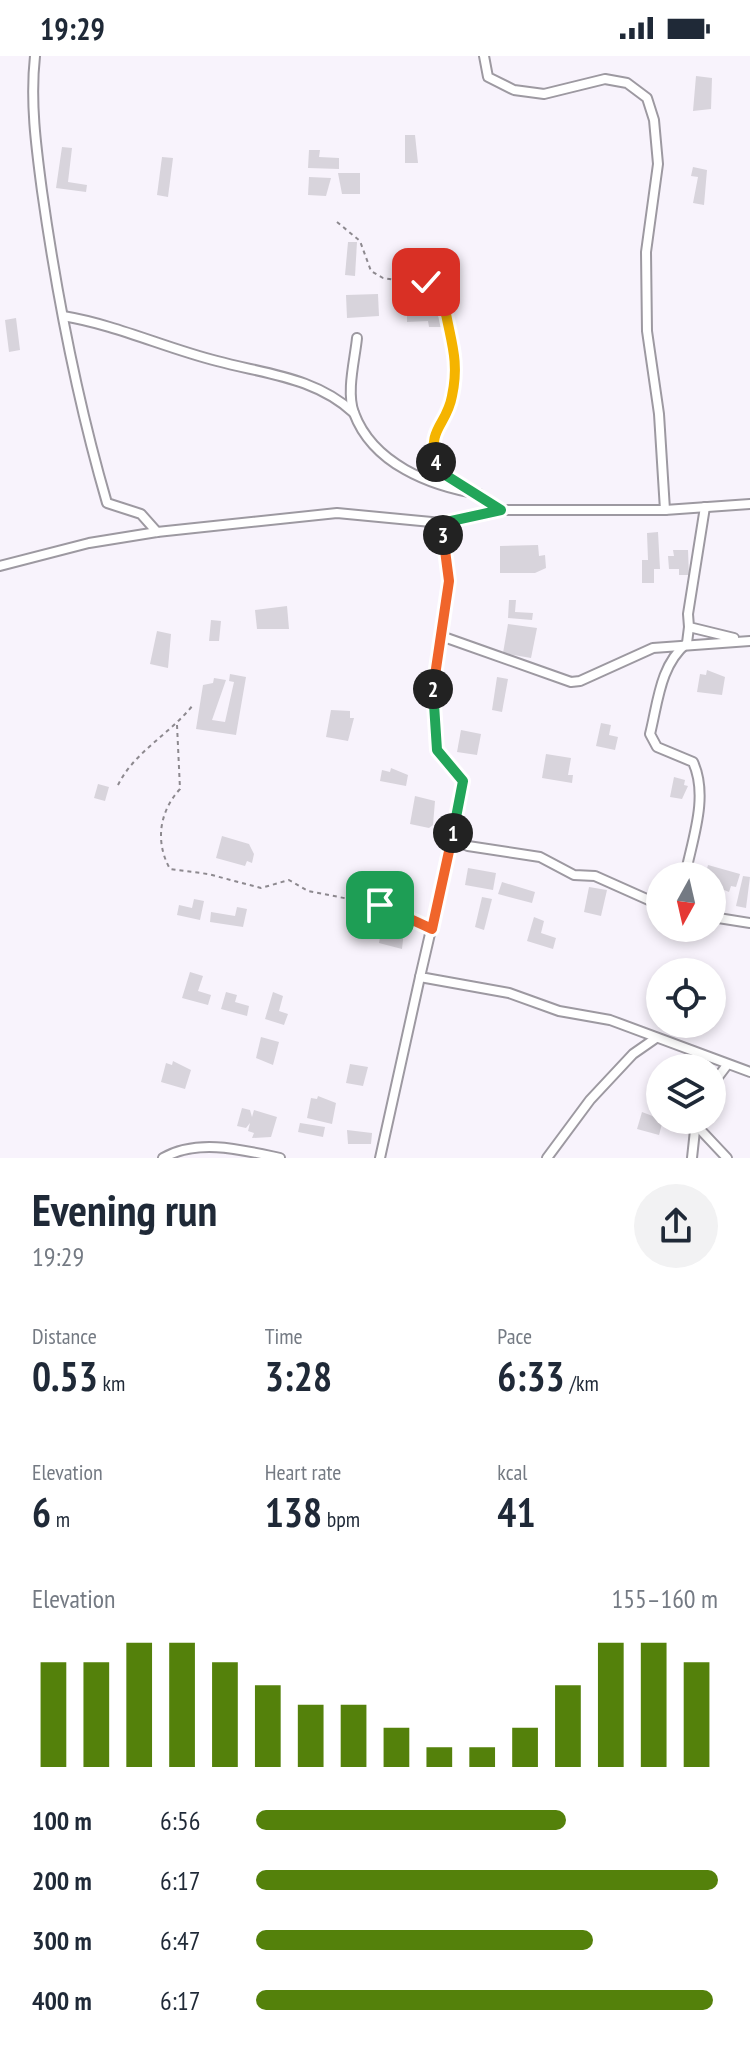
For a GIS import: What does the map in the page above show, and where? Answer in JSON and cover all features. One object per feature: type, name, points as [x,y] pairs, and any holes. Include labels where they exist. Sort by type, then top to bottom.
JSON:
[{"type":"street","points":[[35,56],[35,147],[55,285],[80,407],[107,503],[141,514],[157,532]]},
{"type":"street","points":[[484,56],[488,77],[514,90],[544,94],[605,79],[627,83],[647,98],[654,120],[658,164],[646,252],[646,320],[659,414],[665,510]]},
{"type":"street","points":[[63,316],[149,338],[218,362],[266,370],[316,388],[354,413],[369,440],[389,460],[447,488],[479,494]]},
{"type":"street","points":[[354,413],[357,338]]},
{"type":"street","points":[[0,566],[89,543],[157,532],[337,513],[442,523],[501,510],[665,510],[750,504]]},
{"type":"street","points":[[688,862],[699,804],[700,777],[693,762],[657,747],[650,734],[665,673],[675,653],[687,643],[688,614],[705,507]]},
{"type":"street","points":[[380,1158],[392,1092],[432,929],[463,781],[437,750],[433,691],[449,581],[442,523]]},
{"type":"street","points":[[689,627],[746,640]]},
{"type":"street","points":[[441,636],[571,682],[580,681],[653,648],[746,640]]},
{"type":"street","points":[[452,839],[484,849],[540,857],[574,875],[595,876],[646,899]]},
{"type":"street","points":[[726,919],[750,923]]},
{"type":"street","points":[[420,977],[509,993],[559,1011],[610,1020],[646,1034]]},
{"type":"street","points":[[547,1158],[601,1088],[633,1054],[656,1038],[680,1044],[750,1072]]},
{"type":"street","points":[[692,1158],[694,1134]]},
{"type":"street","points":[[706,1134],[727,1158]]},
{"type":"street","points":[[163,1158],[182,1147],[196,1147],[280,1158]]},
{"type":"path","points":[[337,222],[360,241],[371,271],[383,278],[442,287],[446,296],[446,315],[456,347],[452,396],[432,445],[437,465],[459,482]]},
{"type":"path","points":[[118,785],[128,763],[177,725],[193,705]]},
{"type":"path","points":[[177,725],[180,789],[169,801],[161,832],[161,853],[170,869],[208,874],[261,888],[289,880],[308,891],[380,905],[432,929]]},
{"type":"building","points":[[696,76],[712,78],[711,109],[693,111]]},
{"type":"building","points":[[405,135],[415,135],[418,163],[405,163]]},
{"type":"building","points":[[62,147],[72,148],[68,182],[87,185],[86,192],[56,188]]},
{"type":"building","points":[[309,150],[320,150],[319,157],[339,158],[339,169],[308,168]]},
{"type":"building","points":[[162,157],[173,158],[168,197],[157,195]]},
{"type":"building","points":[[693,167],[707,170],[704,205],[693,203],[698,177],[691,176]]},
{"type":"building","points":[[338,173],[360,173],[360,194],[342,194]]},
{"type":"building","points":[[309,177],[331,178],[326,196],[308,195]]},
{"type":"building","points":[[348,242],[357,242],[355,276],[345,275]]},
{"type":"building","points":[[378,294],[379,316],[347,318],[346,295]]},
{"type":"building","points":[[441,300],[442,327],[429,327],[428,321],[407,322],[407,301]]},
{"type":"building","points":[[16,318],[20,350],[9,352],[5,320]]},
{"type":"building","points":[[658,532],[660,569],[654,569],[654,583],[642,583],[642,560],[648,560],[647,533]]},
{"type":"building","points":[[538,545],[539,556],[545,555],[546,568],[535,573],[500,573],[500,546]]},
{"type":"building","points":[[673,550],[688,550],[689,575],[679,575],[679,569],[669,569],[668,556],[674,556]]},
{"type":"building","points":[[509,600],[516,600],[515,612],[533,613],[532,620],[508,618]]},
{"type":"building","points":[[287,606],[289,629],[257,629],[255,610]]},
{"type":"building","points":[[211,620],[221,621],[219,641],[209,641]]},
{"type":"building","points":[[508,624],[537,628],[531,658],[503,653]]},
{"type":"building","points":[[157,631],[171,634],[168,668],[150,664]]},
{"type":"building","points":[[707,670],[725,677],[722,695],[697,692],[700,674],[706,675]]},
{"type":"building","points":[[230,674],[246,677],[236,735],[196,729],[203,685],[213,683],[214,678],[226,680],[212,720],[225,722],[234,682],[229,681]]},
{"type":"building","points":[[497,677],[508,679],[502,712],[492,710]]},
{"type":"building","points":[[331,710],[350,711],[350,718],[354,718],[348,741],[326,737]]},
{"type":"building","points":[[601,723],[611,725],[609,735],[618,737],[615,750],[596,746]]},
{"type":"building","points":[[461,730],[481,734],[477,755],[457,752]]},
{"type":"building","points":[[546,754],[571,758],[568,775],[573,775],[572,783],[542,778]]},
{"type":"building","points":[[391,768],[408,775],[406,786],[380,781],[382,770],[390,772]]},
{"type":"building","points":[[674,777],[685,780],[684,785],[688,786],[682,799],[670,797]]},
{"type":"building","points":[[98,784],[109,787],[105,801],[94,798]]},
{"type":"building","points":[[415,796],[435,801],[433,825],[429,828],[410,824]]},
{"type":"building","points":[[222,836],[249,844],[254,854],[252,863],[247,861],[245,866],[216,858]]},
{"type":"building","points":[[468,868],[496,873],[493,890],[465,885]]},
{"type":"building","points":[[726,870],[740,874],[736,887],[731,886],[729,892],[726,891]]},
{"type":"building","points":[[743,876],[750,877],[746,908],[736,906]]},
{"type":"building","points":[[502,882],[535,892],[532,903],[498,894]]},
{"type":"building","points":[[589,887],[607,890],[601,916],[584,912]]},
{"type":"building","points":[[482,897],[492,899],[484,930],[475,927]]},
{"type":"building","points":[[194,899],[204,901],[200,920],[177,915],[179,905],[192,908]]},
{"type":"building","points":[[237,907],[247,909],[243,927],[210,922],[211,912],[235,916]]},
{"type":"building","points":[[534,917],[544,921],[541,933],[556,938],[553,949],[527,941]]},
{"type":"building","points":[[382,927],[404,931],[402,949],[379,943]]},
{"type":"building","points":[[190,972],[203,976],[198,991],[211,995],[208,1005],[182,998]]},
{"type":"building","points":[[226,992],[237,995],[235,1002],[249,1006],[247,1016],[221,1009]]},
{"type":"building","points":[[273,992],[283,996],[279,1011],[288,1014],[284,1025],[265,1019]]},
{"type":"building","points":[[261,1037],[279,1042],[273,1065],[256,1058]]},
{"type":"building","points":[[173,1061],[191,1070],[185,1089],[161,1082],[166,1063],[172,1065]]},
{"type":"building","points":[[350,1064],[368,1067],[363,1086],[346,1083]]},
{"type":"building","points":[[318,1096],[336,1103],[332,1124],[307,1118],[311,1098],[317,1099]]},
{"type":"building","points":[[242,1108],[250,1110],[252,1117],[254,1110],[277,1117],[271,1137],[252,1138],[254,1133],[248,1131],[250,1123],[246,1128],[237,1126]]},
{"type":"building","points":[[642,1112],[646,1114],[646,1131],[637,1129]]},
{"type":"building","points":[[300,1123],[325,1127],[323,1137],[298,1132]]},
{"type":"building","points":[[347,1130],[372,1133],[371,1144],[348,1144]]},
{"type":"route","points":[[380,905],[432,929],[463,781],[437,750],[433,691],[449,581],[442,523],[501,510],[447,476],[437,465],[432,445],[437,425],[452,396],[456,347],[446,315],[446,296],[442,287],[426,282]]}]
